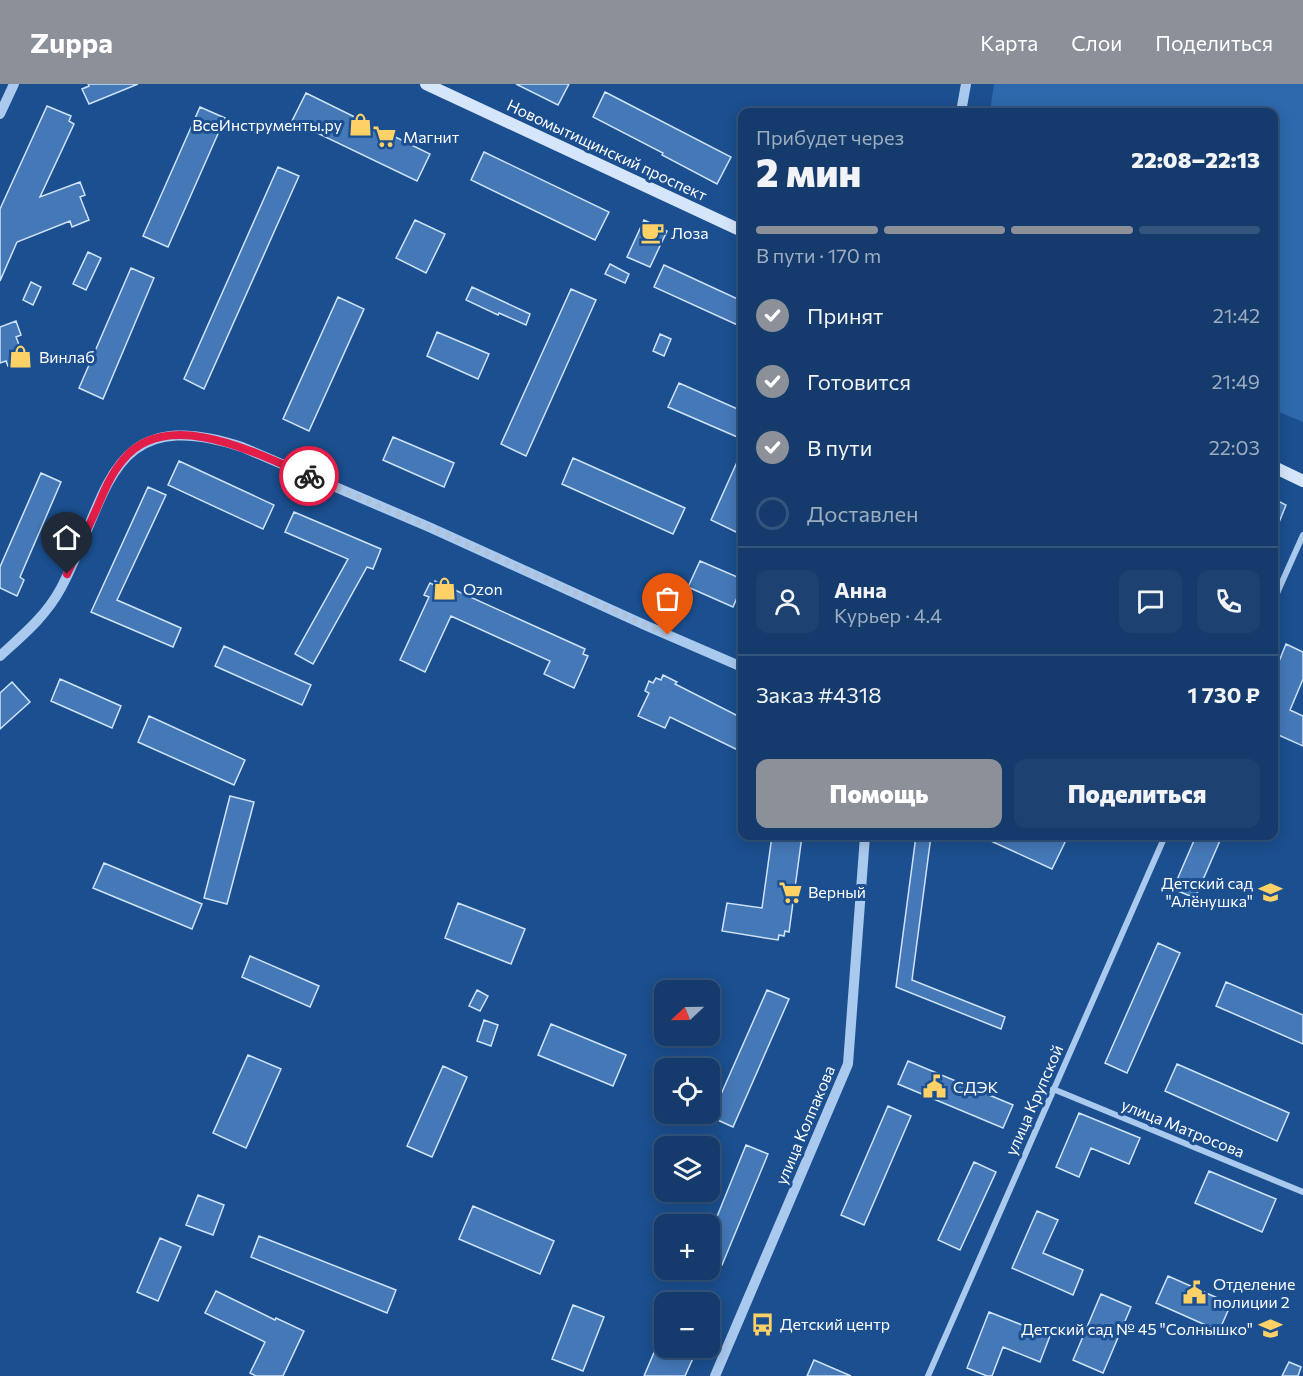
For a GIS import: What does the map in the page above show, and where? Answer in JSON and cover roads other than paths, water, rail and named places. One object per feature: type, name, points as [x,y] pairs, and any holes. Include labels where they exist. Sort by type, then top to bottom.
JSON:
[{"type":"main road","name":"Новомытищинский проспект","points":[[426,84],[738,229]]},
{"type":"main road","points":[[1278,469],[1303,481]]},
{"type":"street","points":[[0,114],[14,84]]},
{"type":"street","points":[[962,108],[966,84]]},
{"type":"street","points":[[0,656],[38,621],[56,595],[107,485],[122,460],[134,449],[155,439],[190,436],[224,441],[242,447],[429,527],[738,666]]},
{"type":"street","points":[[1278,591],[1303,535]]},
{"type":"street","name":"улица Колпакова","points":[[716,1376],[848,1064],[865,840]]},
{"type":"street","name":"улица Крупской","points":[[928,1376],[1163,840]]},
{"type":"street","name":"улица Матросова","points":[[1053,1089],[1303,1192]]},
{"type":"place","name":"ВсеИнструменты.ру","points":[[360,125]]},
{"type":"place","name":"Магнит","points":[[385,137]]},
{"type":"place","name":"Лоза","points":[[653,233]]},
{"type":"place","name":"Винлаб","points":[[21,357]]},
{"type":"place","name":"Ozon","points":[[445,589]]},
{"type":"place","name":"Верный","points":[[790,892]]},
{"type":"place","name":"Детский сад \"Алёнушка\"","points":[[1271,892]]},
{"type":"place","name":"СДЭК","points":[[935,1087]]},
{"type":"place","name":"Отделение полиции 2","points":[[1195,1293]]},
{"type":"place","name":"Детский центр","points":[[762,1324]]},
{"type":"place","name":"Детский сад № 45 \"Солнышко\"","points":[[1271,1329]]}]
